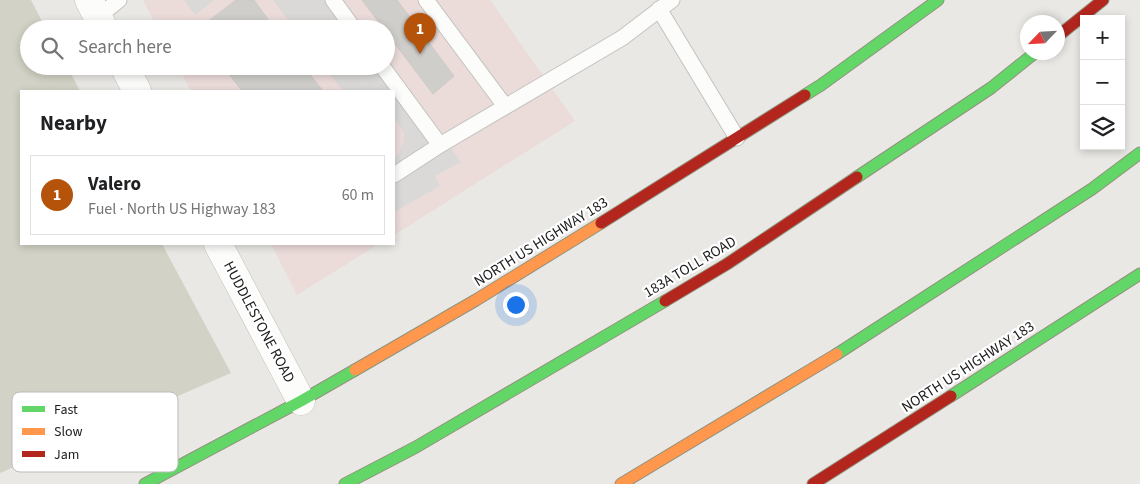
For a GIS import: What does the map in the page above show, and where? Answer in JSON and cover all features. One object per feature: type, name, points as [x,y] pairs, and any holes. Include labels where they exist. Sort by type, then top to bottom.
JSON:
[{"type":"main road","name":"NORTH US HIGHWAY 183","points":[[178,466],[301,401],[476,300],[821,85],[938,0]]},
{"type":"main road","points":[[1065,30],[1103,0]]},
{"type":"main road","name":"183A TOLL ROAD","points":[[346,484],[416,447],[727,264],[991,88],[1026,60]]},
{"type":"main road","points":[[621,484],[843,350],[1092,189],[1140,154]]},
{"type":"main road","name":"NORTH US HIGHWAY 183","points":[[813,484],[1140,274]]},
{"type":"main road","name":"NORTH US HIGHWAY 183","points":[[145,484],[168,472]]},
{"type":"street","points":[[129,75],[136,90]]},
{"type":"street","name":"HUDDLESTONE ROAD","points":[[219,245],[301,401]]},
{"type":"lane","points":[[97,15],[119,0]]},
{"type":"lane","points":[[333,0],[347,20]]},
{"type":"lane","points":[[426,0],[505,106]]},
{"type":"lane","points":[[395,173],[505,106],[622,38],[672,0]]},
{"type":"lane","points":[[659,10],[737,138]]},
{"type":"lane","points":[[389,75],[440,145]]},
{"type":"shaded area","points":[[0,0],[31,0],[41,20],[20,20],[20,75],[72,75],[79,90],[20,90],[20,245],[163,245],[231,373],[178,396],[178,392],[12,392],[12,468],[0,473]]},
{"type":"shaded area","points":[[143,0],[490,0],[575,121],[395,234],[395,90],[190,90],[183,75],[395,75],[395,20],[153,20]]},
{"type":"shaded area","points":[[184,0],[214,0],[195,15]]},
{"type":"shaded area","points":[[273,0],[342,0],[356,20],[288,20]]},
{"type":"shaded area","points":[[395,72],[461,162],[435,176],[440,186],[395,211],[395,158],[403,144],[404,133],[395,120],[395,90],[342,90],[330,75],[395,75]]},
{"type":"shaded area","points":[[272,245],[377,245],[297,295]]},
{"type":"building","points":[[236,0],[254,0],[268,20],[210,20]]},
{"type":"building","points":[[362,0],[397,0],[454,76],[433,94],[395,44],[395,20],[377,20]]},
{"type":"building","points":[[230,75],[310,75],[322,90],[241,90]]},
{"type":"traffic: fast","points":[[805,95],[938,0]]},
{"type":"traffic: fast","points":[[857,177],[991,88],[1026,60]]},
{"type":"traffic: fast","points":[[837,354],[1092,189],[1140,153]]},
{"type":"traffic: fast","points":[[951,396],[1140,274]]},
{"type":"traffic: fast","points":[[345,484],[416,447],[665,301]]},
{"type":"traffic: fast","points":[[178,466],[355,370]]},
{"type":"traffic: fast","points":[[145,484],[168,472]]},
{"type":"traffic: slow","points":[[355,370],[476,300],[601,223]]},
{"type":"traffic: slow","points":[[621,484],[837,354]]},
{"type":"traffic: jam","points":[[1065,30],[1103,0]]},
{"type":"traffic: jam","points":[[601,223],[805,95]]},
{"type":"traffic: jam","points":[[665,301],[727,264],[857,177]]},
{"type":"traffic: jam","points":[[813,484],[951,396]]},
{"type":"place","name":"Valero","points":[[420,54]]}]
